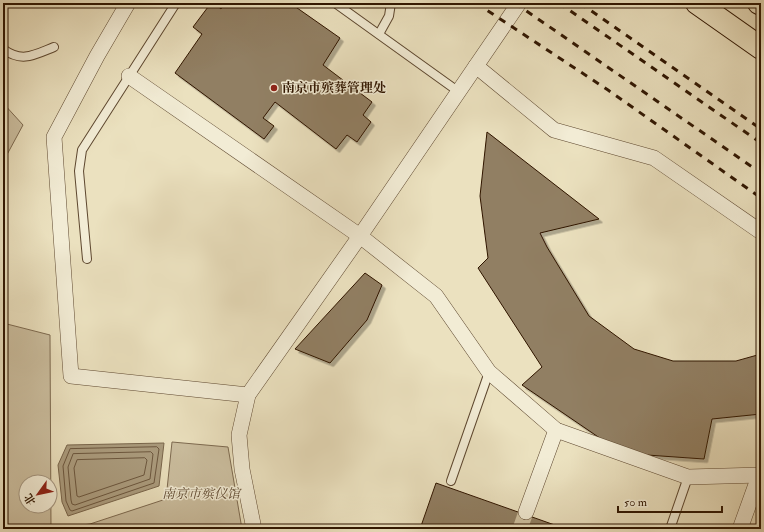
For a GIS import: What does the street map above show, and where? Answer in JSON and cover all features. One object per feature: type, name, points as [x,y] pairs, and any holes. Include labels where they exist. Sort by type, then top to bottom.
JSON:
[{"type":"main road","points":[[697,3],[761,48]]},
{"type":"street","points":[[128,3],[97,56],[54,137],[71,376],[248,395]]},
{"type":"street","points":[[254,529],[242,469],[239,435],[248,395],[360,236],[519,3]]},
{"type":"street","points":[[476,66],[554,130],[654,158],[761,232]]},
{"type":"street","points":[[129,76],[360,236],[436,296],[489,372],[556,430],[688,477],[760,476],[740,529]]},
{"type":"street","points":[[526,512],[556,430]]},
{"type":"lane","points":[[86,259],[79,171],[82,150],[176,3]]},
{"type":"lane","points":[[335,3],[459,92]]},
{"type":"lane","points":[[379,34],[389,16],[391,3]]},
{"type":"lane","points":[[3,49],[12,56],[29,57],[54,47]]},
{"type":"lane","points":[[451,481],[489,372]]},
{"type":"lane","points":[[670,529],[688,477]]},
{"type":"green space","points":[[3,103],[23,125],[3,162]]},
{"type":"green space","points":[[3,323],[50,335],[51,474],[18,474],[18,514],[51,514],[51,529],[3,529]]},
{"type":"green space","name":"南京市殡仪馆","points":[[172,442],[228,447],[242,529],[51,529],[90,524],[166,499]]},
{"type":"water","points":[[164,443],[159,486],[68,516],[62,502],[58,465],[67,445]]},
{"type":"building","name":"南京市殡葬管理处","points":[[211,3],[214,3],[221,9],[225,3],[290,3],[340,38],[323,65],[372,102],[363,115],[371,122],[357,142],[347,135],[336,149],[275,102],[263,118],[274,126],[264,139],[175,73],[202,34],[193,27]]},
{"type":"building","points":[[487,132],[599,219],[540,233],[589,316],[634,349],[673,361],[736,361],[761,354],[761,414],[712,419],[704,459],[647,455],[610,445],[522,385],[542,367],[478,268],[488,258],[480,196]]},
{"type":"building","points":[[365,273],[382,285],[367,320],[330,363],[295,349]]},
{"type":"building","points":[[436,483],[566,529],[420,529]]},
{"type":"tunnel","points":[[520,529],[526,512]]},
{"type":"railway","points":[[476,3],[608,90],[761,198]]},
{"type":"railway","points":[[515,3],[761,173]]},
{"type":"railway","points":[[559,3],[761,143]]},
{"type":"railway","points":[[580,3],[761,129]]},
{"type":"place","name":"南京市殡葬管理处","points":[[274,88]]}]
